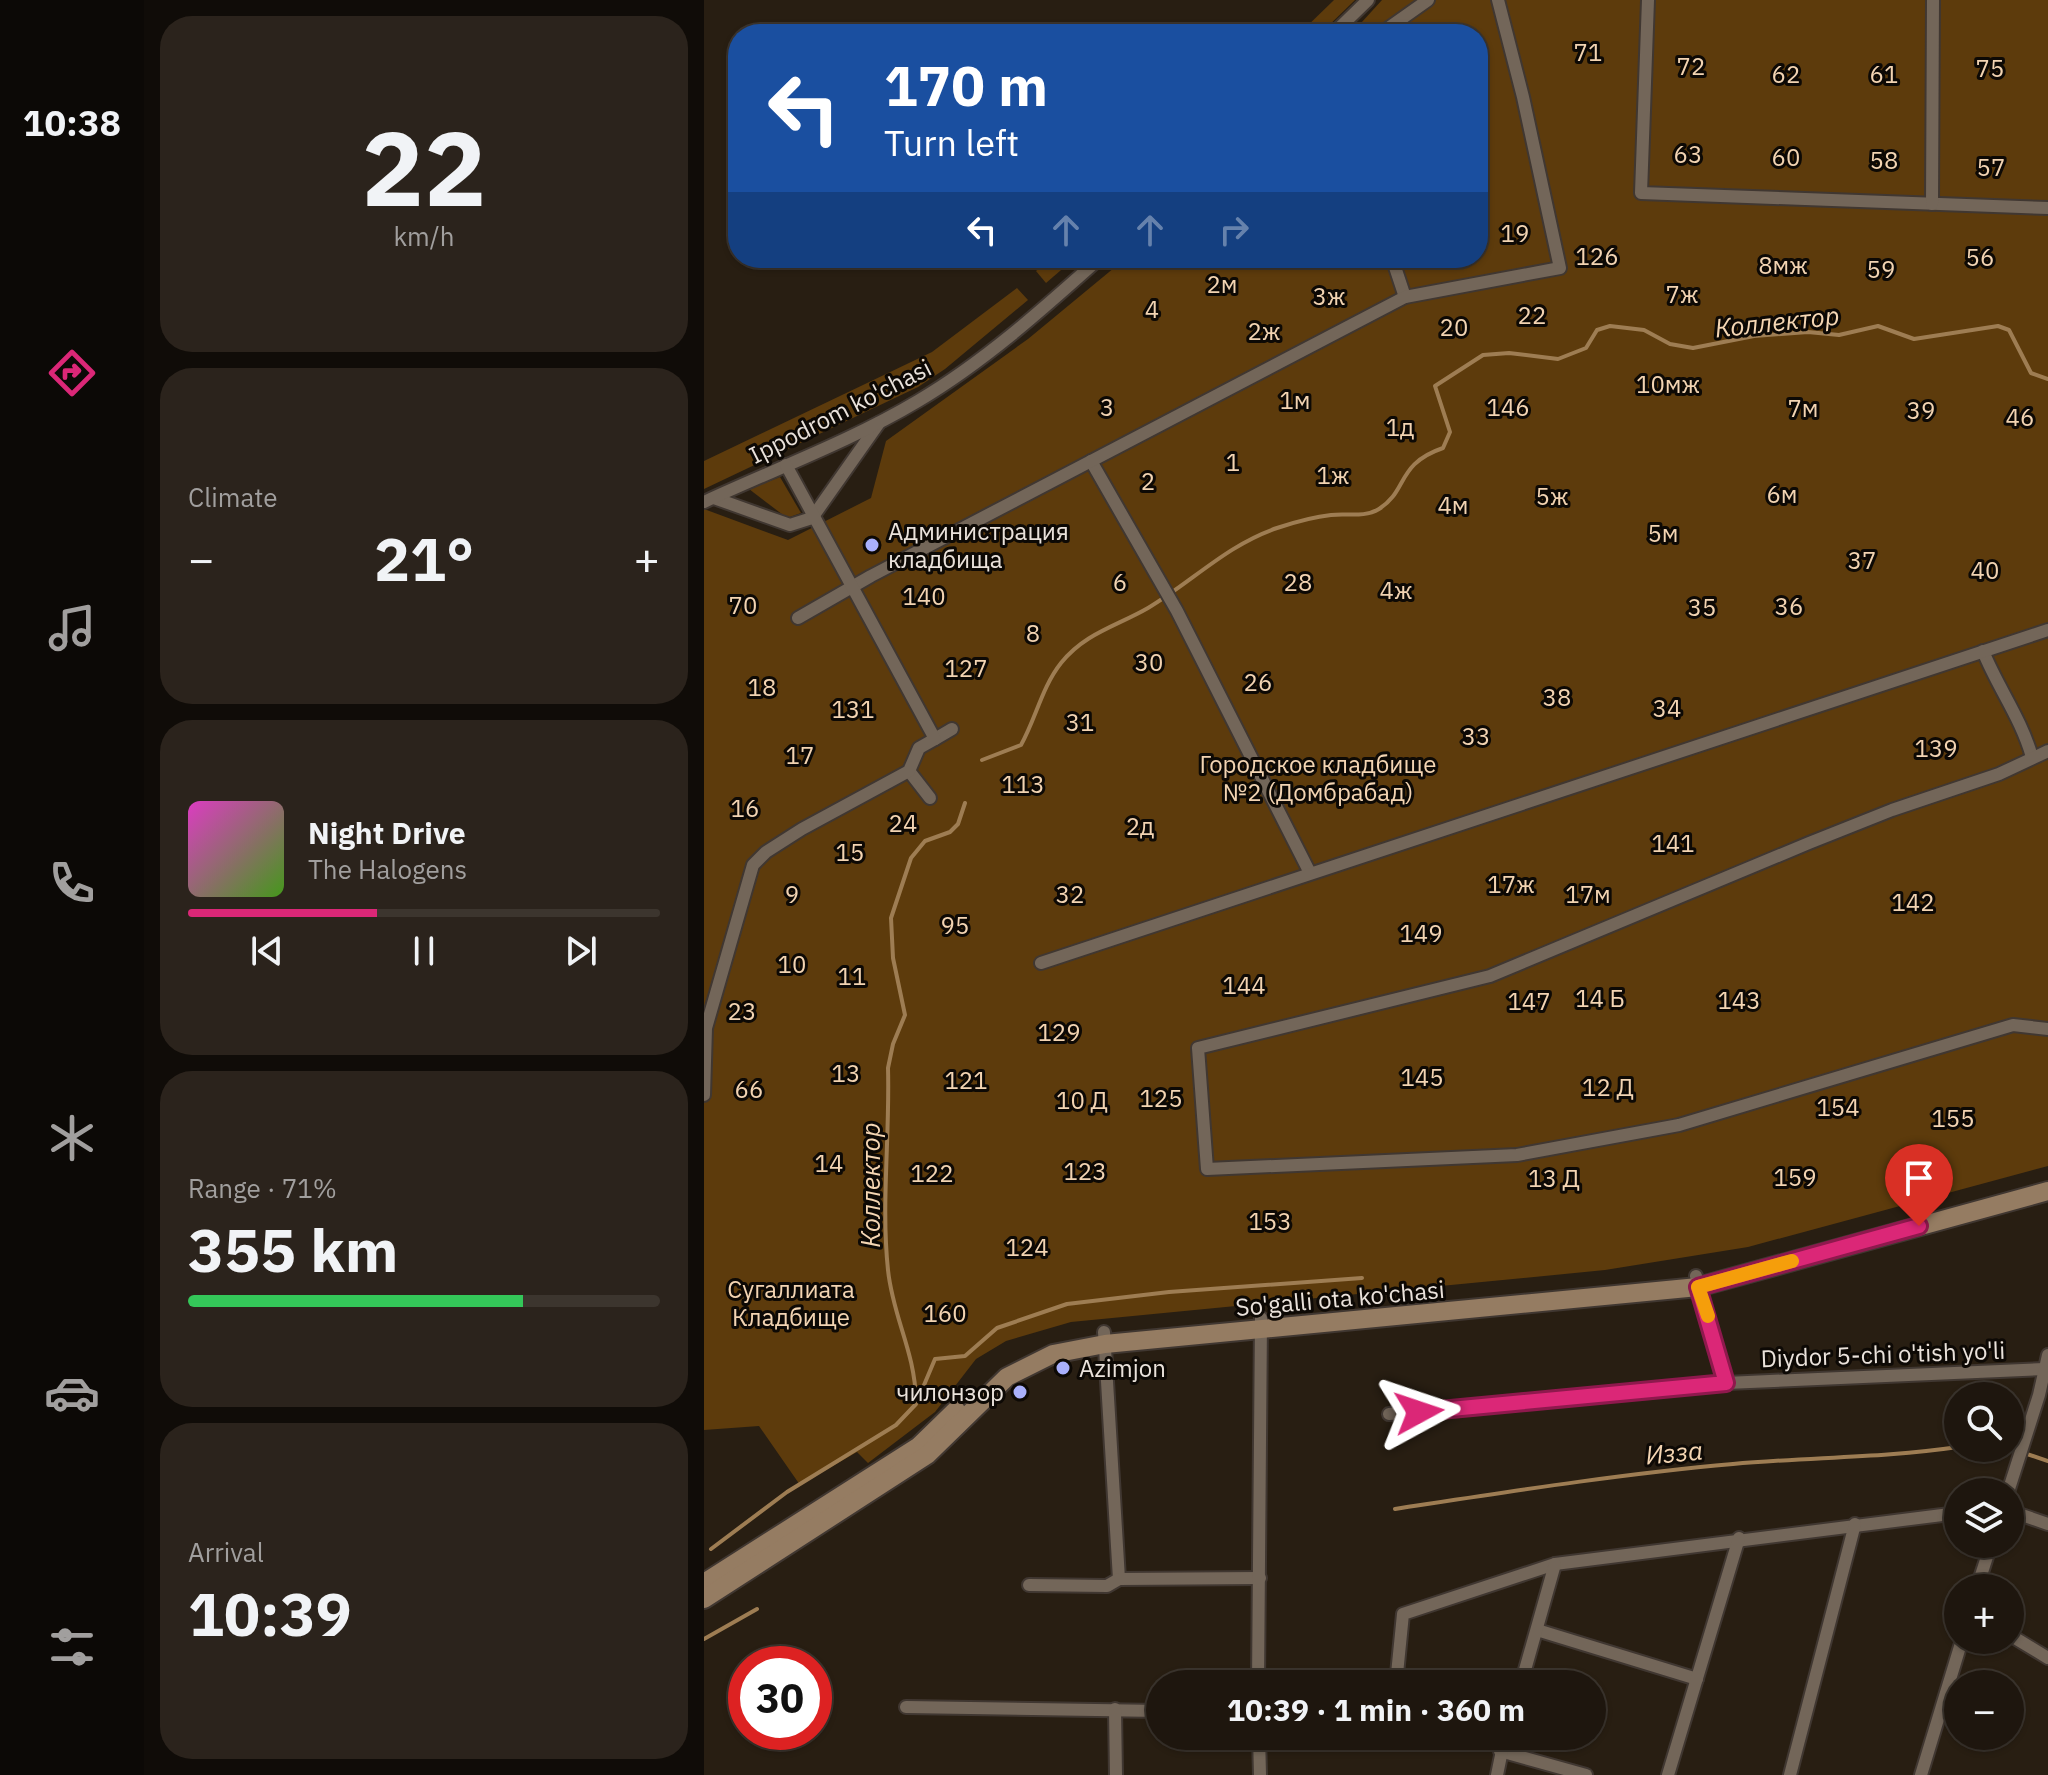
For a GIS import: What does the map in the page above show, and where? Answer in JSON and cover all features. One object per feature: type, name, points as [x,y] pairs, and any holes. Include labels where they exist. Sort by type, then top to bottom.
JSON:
[{"type":"main road","name":"So'galli ota ko'chasi","points":[[1697,1282],[2048,1182]]},
{"type":"main road","name":"So'galli ota ko'chasi","points":[[704,1583],[919,1446],[1001,1368],[1049,1343],[1697,1282],[2048,1191]]},
{"type":"main road","name":"So'galli ota ko'chasi","points":[[704,1599],[927,1455],[1007,1377],[1053,1354],[1105,1338]]},
{"type":"street","points":[[1343,24],[1368,0]]},
{"type":"street","points":[[1394,24],[1428,0]]},
{"type":"street","points":[[798,618],[851,587],[1405,297],[1560,268],[1523,97],[1498,0]]},
{"type":"street","points":[[1648,0],[1641,193],[2048,208]]},
{"type":"street","points":[[1932,204],[1933,0]]},
{"type":"street","name":"Ippodrom ko'chasi","points":[[709,500],[880,421],[952,379],[1089,268]]},
{"type":"street","points":[[1395,268],[1405,297]]},
{"type":"street","points":[[709,500],[790,525],[812,518],[880,421]]},
{"type":"street","points":[[1091,461],[1177,611],[1310,873]]},
{"type":"street","points":[[786,465],[812,518],[935,739]]},
{"type":"street","points":[[1041,963],[2048,630]]},
{"type":"street","points":[[1983,651],[1994,679],[2023,724],[2032,757]]},
{"type":"street","points":[[704,1095],[706,1028],[753,865],[766,852],[802,829],[909,771],[919,748],[952,729]]},
{"type":"street","points":[[2048,751],[1999,774],[1892,810],[1490,976],[1198,1048],[1207,1169],[1517,1155],[1679,1125],[2013,1025],[2048,1029]]},
{"type":"street","points":[[909,771],[930,798]]},
{"type":"street","points":[[1697,1282],[1726,1383]]},
{"type":"street","points":[[1258,1670],[1261,1324]]},
{"type":"street","points":[[1105,1338],[1119,1579]]},
{"type":"street","points":[[2013,1478],[2044,1397],[2044,1369],[2048,1355]]},
{"type":"street","name":"Diydor 5-chi o'tish yo'li","points":[[1389,1414],[1726,1383],[2044,1369]]},
{"type":"street","points":[[1397,1670],[1403,1614],[1555,1564],[1739,1538],[1944,1514]]},
{"type":"street","points":[[2024,1516],[2048,1524]]},
{"type":"street","points":[[1790,1775],[1855,1524]]},
{"type":"street","points":[[1668,1775],[1739,1538]]},
{"type":"street","points":[[1525,1670],[1555,1564]]},
{"type":"street","points":[[1029,1585],[1107,1586],[1119,1579],[1260,1578]]},
{"type":"street","points":[[1537,1630],[1697,1679]]},
{"type":"street","points":[[2024,1643],[2048,1658]]},
{"type":"street","points":[[1921,1775],[1958,1654]]},
{"type":"street","points":[[906,1707],[1146,1710]]},
{"type":"street","points":[[1115,1709],[1116,1775]]},
{"type":"street","points":[[1259,1750],[1260,1775]]},
{"type":"street","points":[[1497,1775],[1500,1751],[1586,1775]]},
{"type":"green space","points":[[1334,0],[1355,0],[1330,24],[1309,24]]},
{"type":"green space","name":"Городское кладбище №2 (Домбрабад)","points":[[1382,0],[2048,0],[2048,1166],[1748,1247],[1605,1270],[1071,1322],[1006,1341],[976,1359],[935,1412],[868,1463],[857,1452],[800,1485],[759,1426],[704,1430],[704,509],[788,540],[871,498],[886,441],[1028,339],[1114,268],[1488,268],[1488,24],[1360,24]]},
{"type":"green space","points":[[1040,268],[1063,268],[1046,283],[1036,271]]},
{"type":"green space","points":[[1017,288],[1028,300],[945,369],[918,387],[704,489],[704,461],[932,352]]},
{"type":"green space","points":[[780,477],[801,513],[787,518],[749,489]]},
{"type":"waterway","name":"Коллектор","points":[[982,760],[1021,745],[1054,672],[1070,653],[1091,637],[1148,608],[1259,535],[1317,517],[1367,513],[1388,502],[1417,462],[1443,448],[1450,432],[1435,386],[1483,355],[1509,353],[1558,359],[1586,348],[1597,330],[1610,326],[1644,330],[1670,344],[1693,348],[1754,336],[1808,332],[1839,335],[1878,326],[1914,339],[1998,326],[2009,330],[2031,373],[2048,379]]},
{"type":"waterway","name":"Коллектор","points":[[916,1401],[912,1366],[894,1304],[886,1245],[888,1068],[893,1044],[905,1015],[893,958],[891,918],[911,858],[925,841],[950,832],[958,824],[965,803]]},
{"type":"waterway","name":"Коллектор","points":[[711,1549],[787,1492],[896,1425],[916,1404],[935,1359],[965,1356],[997,1328],[1067,1304],[1169,1292],[1362,1278]]},
{"type":"waterway","name":"Изза","points":[[1395,1509],[1691,1468],[1944,1448]]},
{"type":"waterway","name":"Изза","points":[[2024,1453],[2048,1461]]},
{"type":"waterway","name":"Коллектор","points":[[704,1639],[757,1609]]},
{"type":"slow traffic","points":[[1708,1316],[1698,1287],[1792,1261]]},
{"type":"place","name":"Администрация кладбища","points":[[872,545]]},
{"type":"place","name":"Azimjon","points":[[1063,1368]]},
{"type":"place","name":"чилонзор","points":[[1020,1392]]},
{"type":"route","points":[[1419,1412],[1726,1383],[1698,1287],[1919,1226]]},
{"type":"park label","name":"71","points":[[1588,52]]},
{"type":"park label","name":"72","points":[[1691,66]]},
{"type":"park label","name":"75","points":[[1990,68]]},
{"type":"park label","name":"62","points":[[1786,74]]},
{"type":"park label","name":"61","points":[[1884,74]]},
{"type":"park label","name":"63","points":[[1688,154]]},
{"type":"park label","name":"60","points":[[1786,157]]},
{"type":"park label","name":"58","points":[[1884,160]]},
{"type":"park label","name":"57","points":[[1991,167]]},
{"type":"park label","name":"19","points":[[1515,233]]},
{"type":"park label","name":"126","points":[[1597,256]]},
{"type":"park label","name":"56","points":[[1980,257]]},
{"type":"park label","name":"8мж","points":[[1783,265]]},
{"type":"park label","name":"59","points":[[1881,269]]},
{"type":"park label","name":"2м","points":[[1222,284]]},
{"type":"park label","name":"7ж","points":[[1682,294]]},
{"type":"park label","name":"3ж","points":[[1329,296]]},
{"type":"park label","name":"4","points":[[1152,309]]},
{"type":"park label","name":"22","points":[[1532,315]]},
{"type":"park label","name":"20","points":[[1454,327]]},
{"type":"park label","name":"2ж","points":[[1264,331]]},
{"type":"park label","name":"10мж","points":[[1668,384]]},
{"type":"park label","name":"1м","points":[[1295,400]]},
{"type":"park label","name":"3","points":[[1107,407]]},
{"type":"park label","name":"146","points":[[1508,407]]},
{"type":"park label","name":"7м","points":[[1803,408]]},
{"type":"park label","name":"39","points":[[1921,410]]},
{"type":"park label","name":"46","points":[[2020,417]]},
{"type":"park label","name":"1д","points":[[1400,427]]},
{"type":"park label","name":"1","points":[[1233,462]]},
{"type":"park label","name":"1ж","points":[[1333,475]]},
{"type":"park label","name":"2","points":[[1148,481]]},
{"type":"park label","name":"6м","points":[[1782,494]]},
{"type":"park label","name":"5ж","points":[[1552,496]]},
{"type":"park label","name":"4м","points":[[1453,505]]},
{"type":"park label","name":"5м","points":[[1663,533]]},
{"type":"park label","name":"37","points":[[1862,560]]},
{"type":"park label","name":"40","points":[[1985,570]]},
{"type":"park label","name":"6","points":[[1120,582]]},
{"type":"park label","name":"28","points":[[1298,582]]},
{"type":"park label","name":"4ж","points":[[1396,590]]},
{"type":"park label","name":"140","points":[[924,596]]},
{"type":"park label","name":"70","points":[[743,605]]},
{"type":"park label","name":"36","points":[[1789,606]]},
{"type":"park label","name":"35","points":[[1702,607]]},
{"type":"park label","name":"8","points":[[1033,633]]},
{"type":"park label","name":"30","points":[[1149,662]]},
{"type":"park label","name":"127","points":[[966,668]]},
{"type":"park label","name":"26","points":[[1258,682]]},
{"type":"park label","name":"18","points":[[762,687]]},
{"type":"park label","name":"38","points":[[1557,697]]},
{"type":"park label","name":"34","points":[[1667,708]]},
{"type":"park label","name":"131","points":[[853,709]]},
{"type":"park label","name":"31","points":[[1080,722]]},
{"type":"park label","name":"33","points":[[1476,736]]},
{"type":"park label","name":"139","points":[[1936,748]]},
{"type":"park label","name":"17","points":[[800,755]]},
{"type":"park label","name":"113","points":[[1023,784]]},
{"type":"park label","name":"16","points":[[745,808]]},
{"type":"park label","name":"24","points":[[903,823]]},
{"type":"park label","name":"2д","points":[[1140,826]]},
{"type":"park label","name":"141","points":[[1673,843]]},
{"type":"park label","name":"15","points":[[850,852]]},
{"type":"park label","name":"17ж","points":[[1511,884]]},
{"type":"park label","name":"9","points":[[792,894]]},
{"type":"park label","name":"32","points":[[1070,894]]},
{"type":"park label","name":"17м","points":[[1588,894]]},
{"type":"park label","name":"142","points":[[1913,902]]},
{"type":"park label","name":"95","points":[[955,925]]},
{"type":"park label","name":"149","points":[[1421,933]]},
{"type":"park label","name":"10","points":[[792,964]]},
{"type":"park label","name":"11","points":[[852,976]]},
{"type":"park label","name":"144","points":[[1244,985]]},
{"type":"park label","name":"14 Б","points":[[1600,998]]},
{"type":"park label","name":"143","points":[[1739,1000]]},
{"type":"park label","name":"147","points":[[1529,1001]]},
{"type":"park label","name":"23","points":[[742,1011]]},
{"type":"park label","name":"129","points":[[1059,1032]]},
{"type":"park label","name":"13","points":[[846,1073]]},
{"type":"park label","name":"145","points":[[1422,1077]]},
{"type":"park label","name":"121","points":[[966,1080]]},
{"type":"park label","name":"12 Д","points":[[1608,1087]]},
{"type":"park label","name":"66","points":[[749,1089]]},
{"type":"park label","name":"125","points":[[1161,1098]]},
{"type":"park label","name":"10 Д","points":[[1082,1100]]},
{"type":"park label","name":"154","points":[[1838,1107]]},
{"type":"park label","name":"155","points":[[1953,1118]]},
{"type":"park label","name":"14","points":[[829,1163]]},
{"type":"park label","name":"123","points":[[1085,1171]]},
{"type":"park label","name":"122","points":[[932,1173]]},
{"type":"park label","name":"159","points":[[1795,1177]]},
{"type":"park label","name":"13 Д","points":[[1554,1178]]},
{"type":"park label","name":"153","points":[[1270,1221]]},
{"type":"park label","name":"124","points":[[1027,1247]]},
{"type":"park label","name":"Сугаллиата Кладбище","points":[[791,1303]]},
{"type":"park label","name":"160","points":[[945,1313]]}]
